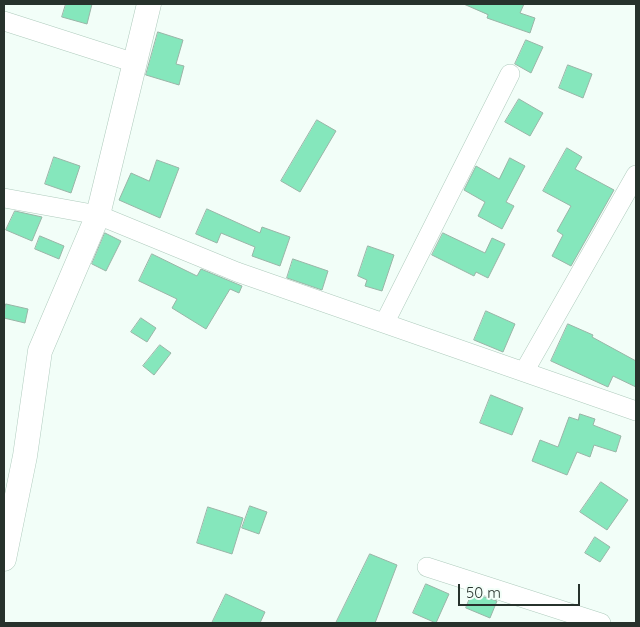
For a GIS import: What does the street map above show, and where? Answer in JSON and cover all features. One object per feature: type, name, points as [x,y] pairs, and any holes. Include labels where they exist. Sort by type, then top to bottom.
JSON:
[{"type":"street","points":[[4,558],[8,514],[25,456],[40,351],[98,216],[149,4]]},
{"type":"street","points":[[4,21],[135,63]]},
{"type":"street","points":[[386,322],[510,74]]},
{"type":"street","points":[[525,370],[636,175]]},
{"type":"street","points":[[4,198],[98,216],[237,272],[525,370],[636,411]]},
{"type":"street","points":[[427,567],[601,623]]},
{"type":"building","points":[[66,4],[92,4],[87,24],[62,17]]},
{"type":"building","points":[[464,4],[524,4],[520,13],[535,18],[530,33],[487,18],[488,15]]},
{"type":"building","points":[[158,32],[183,40],[176,64],[184,66],[179,85],[146,75]]},
{"type":"building","points":[[526,40],[543,47],[531,73],[515,64]]},
{"type":"building","points":[[568,65],[592,74],[583,98],[559,88]]},
{"type":"building","points":[[519,99],[543,113],[530,136],[505,122]]},
{"type":"building","points":[[317,120],[336,131],[300,192],[281,181]]},
{"type":"building","points":[[567,148],[582,157],[575,169],[614,190],[571,266],[552,256],[563,235],[557,231],[571,206],[543,191]]},
{"type":"building","points":[[54,157],[80,166],[71,193],[45,184]]},
{"type":"building","points":[[510,158],[525,166],[506,202],[514,206],[502,229],[478,216],[485,202],[464,190],[476,166],[499,179]]},
{"type":"building","points":[[157,160],[179,168],[160,218],[119,200],[131,173],[149,181]]},
{"type":"building","points":[[207,209],[260,233],[262,227],[290,237],[280,266],[252,256],[255,247],[221,233],[217,243],[196,234]]},
{"type":"building","points":[[15,211],[42,217],[32,241],[6,230]]},
{"type":"building","points":[[105,233],[121,241],[106,271],[92,264]]},
{"type":"building","points":[[443,233],[485,253],[492,238],[505,244],[488,278],[476,272],[474,276],[432,255]]},
{"type":"building","points":[[40,236],[64,246],[59,259],[35,249]]},
{"type":"building","points":[[368,246],[394,255],[382,291],[365,286],[367,280],[358,276]]},
{"type":"building","points":[[152,254],[197,276],[201,269],[242,286],[239,293],[230,289],[206,329],[172,308],[177,299],[139,281]]},
{"type":"building","points":[[293,259],[328,271],[322,290],[287,278]]},
{"type":"building","points":[[6,304],[28,309],[25,323],[4,318]]},
{"type":"building","points":[[486,311],[515,324],[503,352],[474,340]]},
{"type":"building","points":[[141,318],[156,328],[147,342],[131,332]]},
{"type":"building","points":[[568,324],[593,335],[592,337],[636,361],[636,387],[613,376],[608,387],[551,361]]},
{"type":"building","points":[[160,345],[171,353],[154,375],[143,366]]},
{"type":"building","points":[[491,395],[523,408],[512,435],[480,423]]},
{"type":"building","points":[[580,414],[595,419],[593,425],[621,436],[616,452],[594,445],[590,457],[577,452],[567,475],[532,461],[540,440],[558,447],[569,417],[578,420]]},
{"type":"building","points":[[601,482],[628,500],[607,530],[580,512]]},
{"type":"building","points":[[250,506],[267,512],[259,534],[242,528]]},
{"type":"building","points":[[208,507],[243,518],[232,554],[197,543]]},
{"type":"building","points":[[595,537],[610,547],[600,562],[585,553]]},
{"type":"building","points":[[370,554],[397,565],[375,623],[336,623]]},
{"type":"building","points":[[426,584],[449,594],[436,623],[413,613]]},
{"type":"building","points":[[472,593],[497,601],[490,618],[466,608]]},
{"type":"building","points":[[226,594],[265,612],[260,623],[212,623]]}]
